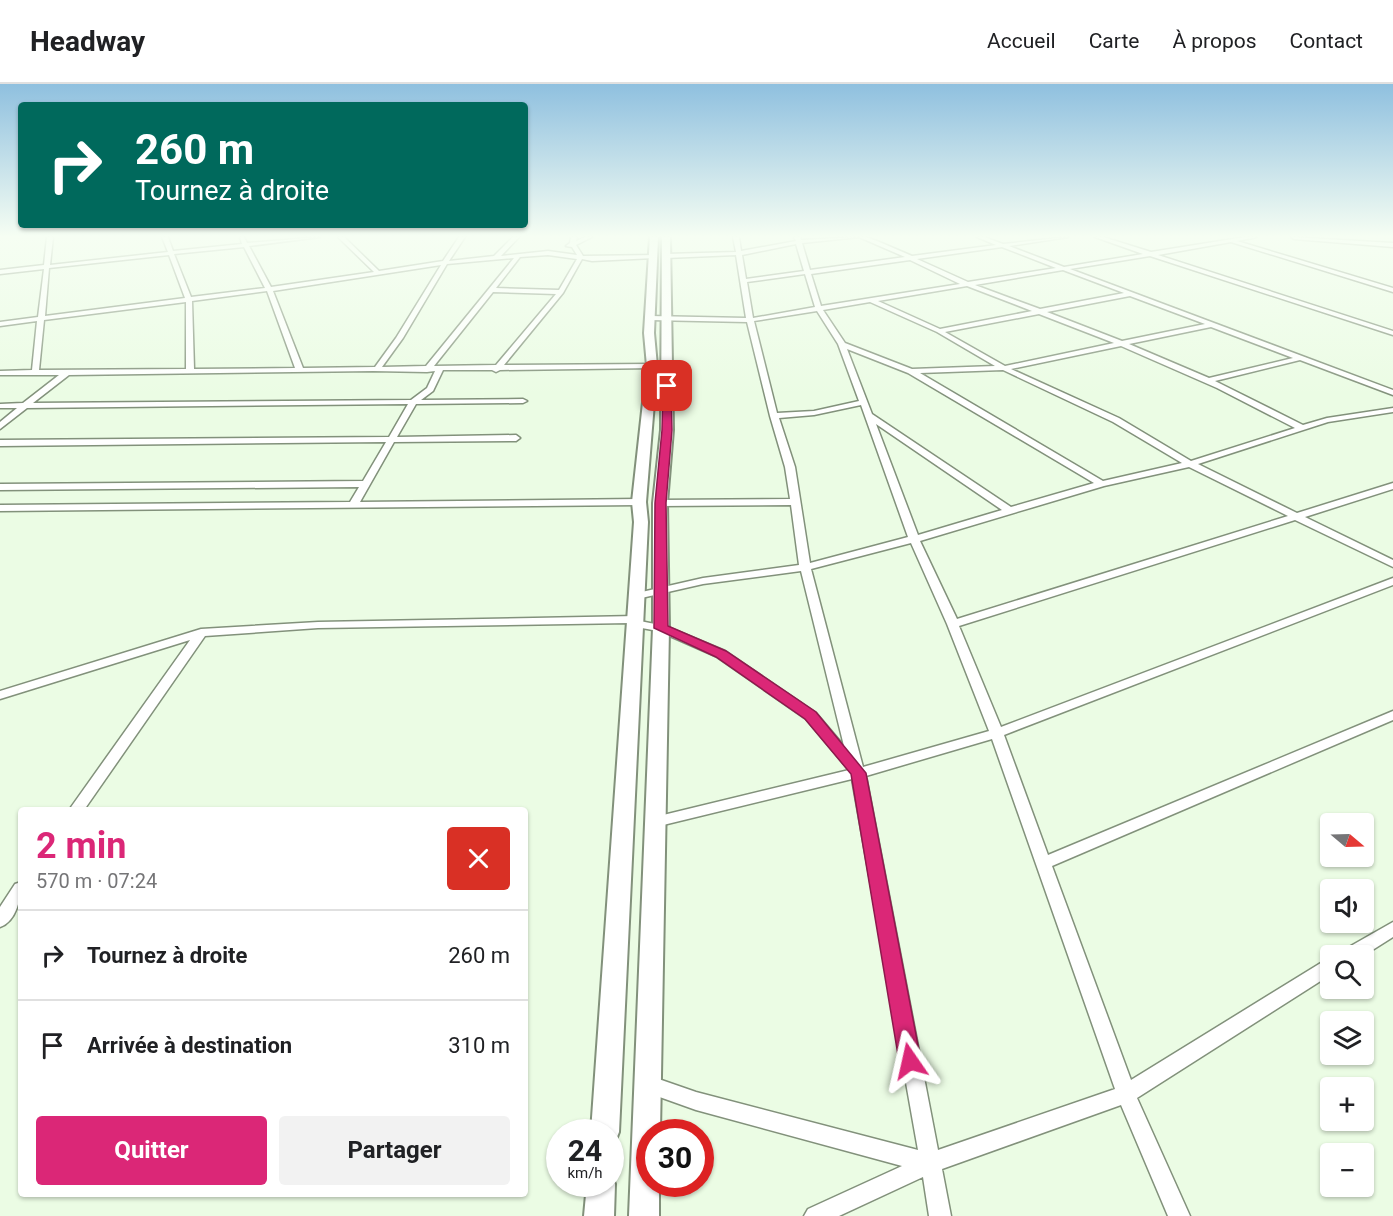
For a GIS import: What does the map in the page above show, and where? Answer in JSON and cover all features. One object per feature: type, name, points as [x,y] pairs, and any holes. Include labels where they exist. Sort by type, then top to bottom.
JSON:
[{"type":"main road","points":[[644,1216],[661,628],[660,503],[667,430],[659,366],[657,318],[659,290]]},
{"type":"main road","points":[[606,1119],[641,522],[639,502],[659,366]]},
{"type":"main road","points":[[598,1216],[600,1197]]},
{"type":"street","points":[[35,373],[43,319],[44,290]]},
{"type":"street","points":[[185,290],[189,300],[190,371]]},
{"type":"street","points":[[0,324],[263,290]]},
{"type":"street","points":[[269,290],[300,370]]},
{"type":"street","points":[[376,370],[400,341],[429,290]]},
{"type":"street","points":[[427,370],[493,290],[561,292]]},
{"type":"street","points":[[745,290],[750,320],[774,416],[790,467],[806,567],[858,773],[940,1216]]},
{"type":"street","points":[[813,290],[819,309],[842,344],[861,403],[869,416],[914,539],[953,624],[997,733],[1126,1094],[1179,1216]]},
{"type":"street","points":[[657,318],[750,320],[933,290]]},
{"type":"street","points":[[984,290],[1038,310],[1206,381],[1266,408],[1302,428]]},
{"type":"street","points":[[1121,290],[1393,393]]},
{"type":"street","points":[[1261,290],[1393,333]]},
{"type":"street","points":[[496,370],[561,292]]},
{"type":"street","points":[[939,331],[1038,310],[1132,294]]},
{"type":"street","points":[[871,300],[939,331],[1004,368],[1116,420],[1190,464],[1393,564]]},
{"type":"street","points":[[911,371],[1004,368],[1211,325]]},
{"type":"street","points":[[842,344],[911,371],[1102,484]]},
{"type":"street","points":[[1206,381],[1300,358]]},
{"type":"street","points":[[0,373],[496,370],[659,366]]},
{"type":"street","points":[[354,504],[413,402],[430,389],[439,370]]},
{"type":"street","points":[[0,426],[66,373]]},
{"type":"street","points":[[0,406],[524,401]]},
{"type":"street","points":[[774,416],[814,413],[861,403]]},
{"type":"street","points":[[637,596],[703,580],[806,567],[914,539],[1102,484],[1190,464],[1327,420],[1393,410]]},
{"type":"street","points":[[869,416],[1010,511]]},
{"type":"street","points":[[0,444],[516,438]]},
{"type":"street","points":[[0,487],[366,484]]},
{"type":"street","points":[[953,624],[1393,486]]},
{"type":"street","points":[[2,508],[639,502]]},
{"type":"street","points":[[660,503],[794,502]]},
{"type":"street","points":[[655,822],[858,773],[997,733],[1393,581]]},
{"type":"street","points":[[0,695],[201,633],[318,625],[635,622],[661,628],[721,654],[810,716],[858,773]]},
{"type":"street","points":[[78,807],[201,633]]},
{"type":"street","points":[[1044,863],[1393,715]]},
{"type":"street","points":[[0,921],[18,893]]},
{"type":"street","points":[[1366,945],[1393,929]]},
{"type":"street","points":[[815,1216],[930,1164],[1126,1094],[1320,972]]},
{"type":"street","points":[[647,1084],[696,1101],[930,1164]]},
{"type":"route","points":[[667,386],[667,430],[660,503],[661,628],[721,654],[810,716],[858,773],[910,1061]]}]
